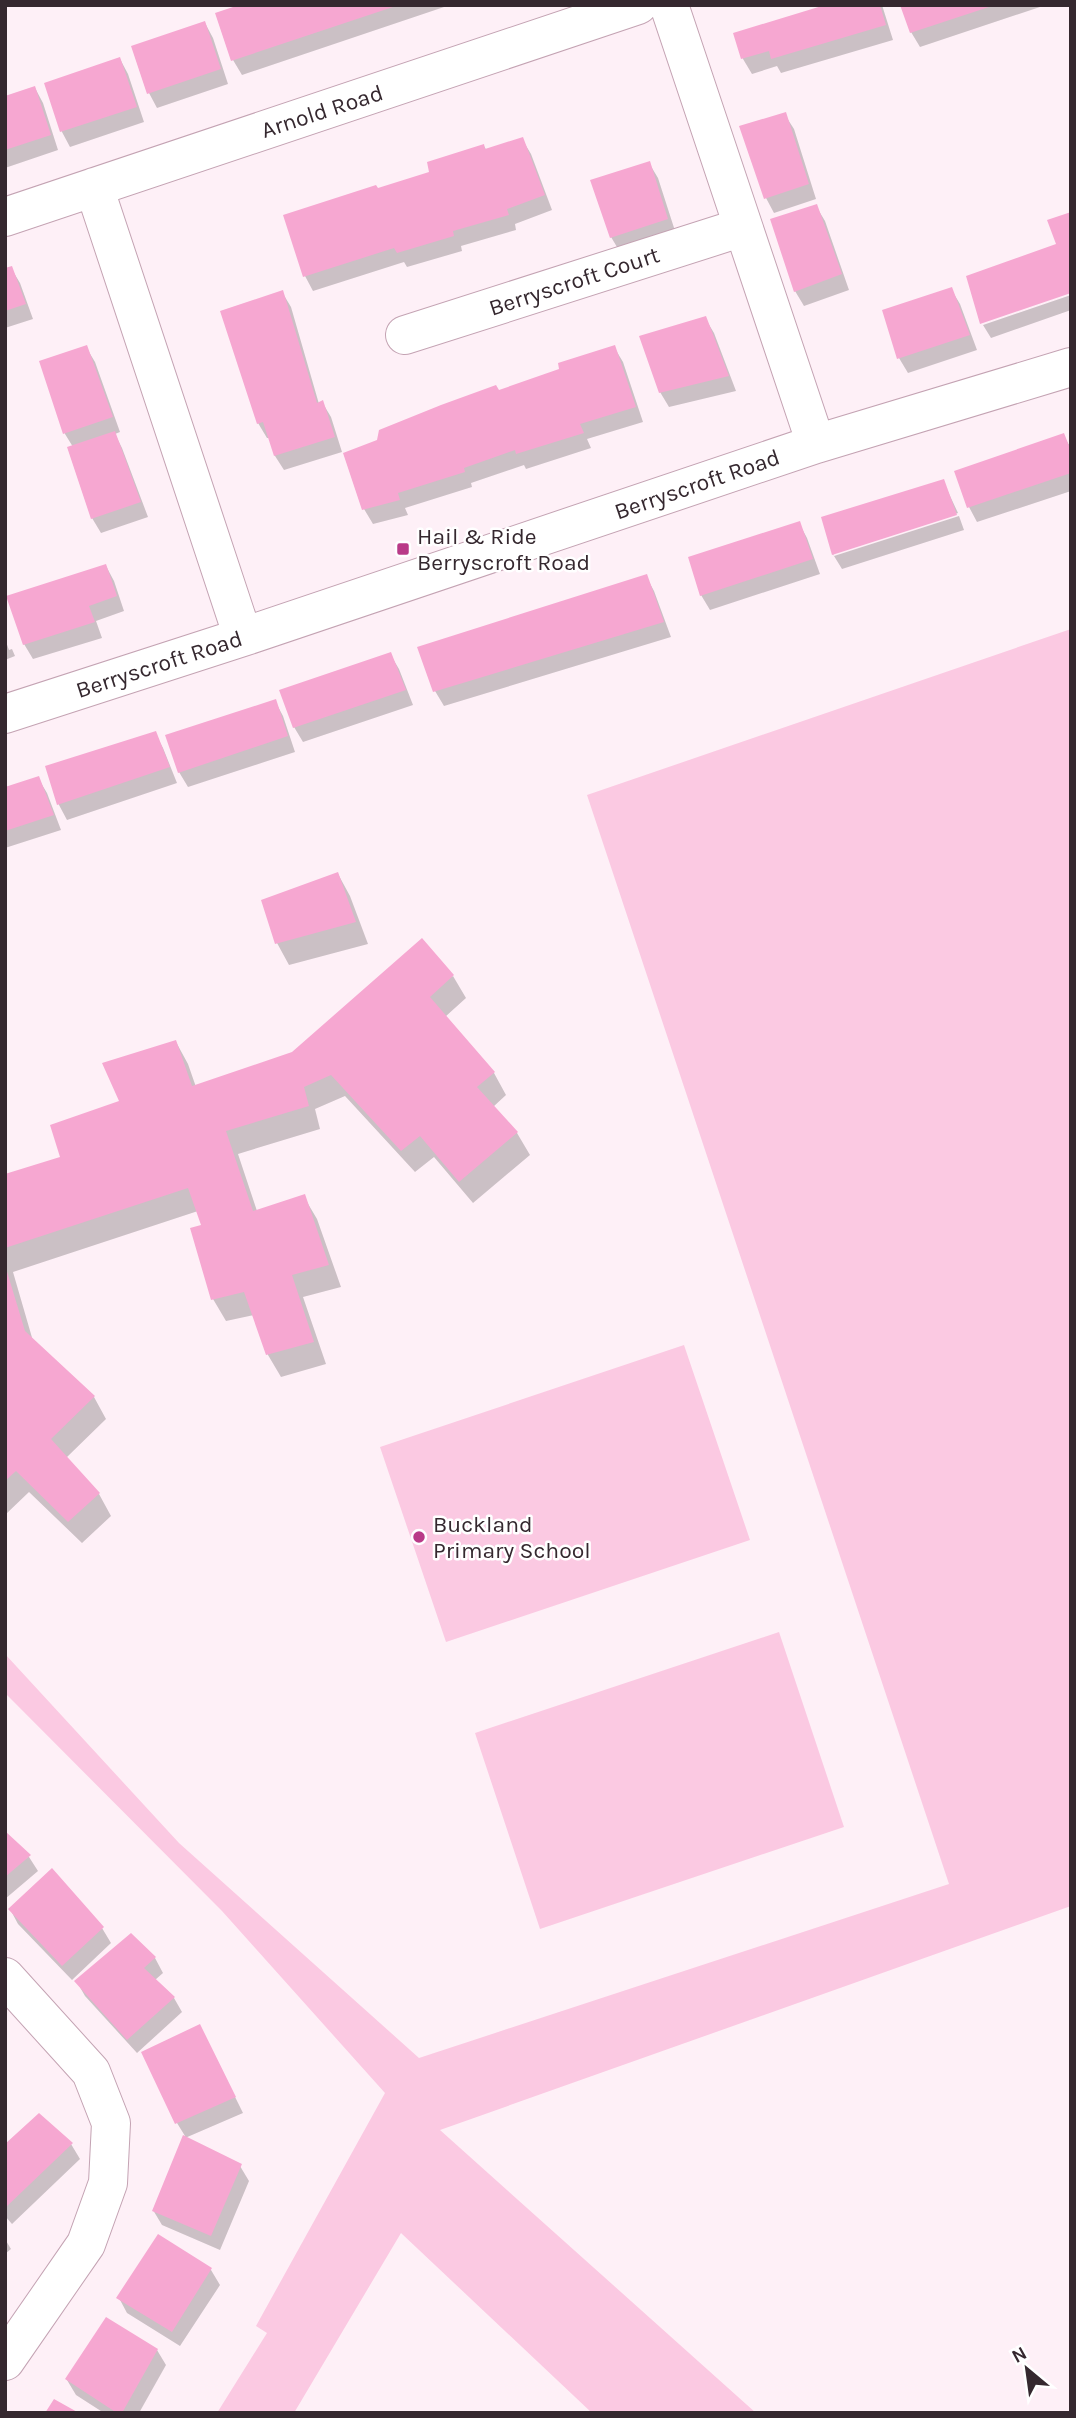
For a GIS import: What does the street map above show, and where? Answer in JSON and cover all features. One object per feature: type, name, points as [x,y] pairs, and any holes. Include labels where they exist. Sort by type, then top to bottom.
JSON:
[{"type":"street","name":"Arnold Road","points":[[5,217],[638,5]]},
{"type":"street","points":[[669,5],[816,444]]},
{"type":"street","points":[[94,187],[243,637]]},
{"type":"street","name":"Berryscroft Court","points":[[405,335],[743,227]]},
{"type":"street","name":"Berryscroft Road","points":[[5,714],[243,637],[816,444],[1071,367]]},
{"type":"street","points":[[5,1978],[91,2072],[111,2123],[108,2183],[86,2244],[5,2361]]},
{"type":"shaded area","points":[[1071,629],[1071,1906],[440,2130],[756,2413],[592,2413],[401,2233],[294,2413],[217,2413],[267,2333],[256,2326],[385,2093],[222,1911],[5,1693],[5,1654],[179,1843],[419,2058],[949,1884],[587,795]]},
{"type":"shaded area","points":[[684,1345],[750,1540],[446,1642],[380,1447]]},
{"type":"shaded area","points":[[779,1632],[844,1827],[540,1929],[475,1733]]},
{"type":"building","points":[[239,5],[396,6],[231,61],[215,13]]},
{"type":"building","points":[[825,5],[880,5],[886,25],[771,59],[769,51],[741,59],[733,33]]},
{"type":"building","points":[[900,5],[992,5],[992,6],[910,33]]},
{"type":"building","points":[[205,21],[221,69],[147,94],[131,46]]},
{"type":"building","points":[[120,57],[137,107],[60,132],[44,83]]},
{"type":"building","points":[[35,86],[51,135],[5,150],[5,96]]},
{"type":"building","points":[[786,112],[809,184],[764,199],[739,126]]},
{"type":"building","points":[[523,137],[545,195],[507,209],[509,215],[453,231],[454,236],[397,253],[394,248],[303,277],[283,215],[376,185],[378,188],[429,172],[427,162],[484,144],[485,149]]},
{"type":"building","points":[[650,161],[668,219],[610,238],[590,180]]},
{"type":"building","points":[[817,204],[842,274],[794,292],[770,219]]},
{"type":"building","points":[[1071,212],[1071,293],[980,324],[966,276],[1056,244],[1047,220]]},
{"type":"building","points":[[12,266],[26,304],[5,311],[5,268]]},
{"type":"building","points":[[952,287],[970,335],[897,359],[882,310]]},
{"type":"building","points":[[283,290],[317,403],[323,400],[335,437],[274,456],[263,422],[257,424],[220,311]]},
{"type":"building","points":[[706,316],[729,376],[659,393],[639,336]]},
{"type":"building","points":[[87,345],[113,417],[63,434],[39,361]]},
{"type":"building","points":[[615,345],[636,407],[580,424],[584,433],[516,454],[515,450],[464,468],[465,472],[398,493],[400,500],[362,510],[343,453],[377,440],[379,430],[441,405],[496,385],[499,390],[559,369],[558,363]]},
{"type":"building","points":[[115,431],[141,502],[91,519],[67,447]]},
{"type":"building","points":[[1064,433],[1071,451],[1071,473],[967,508],[954,471]]},
{"type":"building","points":[[944,479],[957,515],[832,555],[821,517]]},
{"type":"building","points":[[800,521],[813,559],[700,596],[688,557]]},
{"type":"building","points":[[106,564],[117,596],[89,606],[95,622],[23,645],[6,596]]},
{"type":"building","points":[[647,574],[664,622],[433,692],[417,647]]},
{"type":"building","points":[[391,652],[406,690],[293,728],[279,690]]},
{"type":"building","points":[[276,699],[288,736],[178,773],[165,735]]},
{"type":"building","points":[[156,731],[170,767],[57,805],[45,766]]},
{"type":"building","points":[[39,776],[54,815],[5,831],[5,787]]},
{"type":"building","points":[[338,872],[356,922],[275,944],[261,900]]},
{"type":"building","points":[[422,938],[454,975],[430,997],[495,1072],[477,1087],[518,1132],[459,1182],[420,1136],[401,1151],[331,1075],[304,1087],[309,1106],[226,1131],[253,1211],[305,1194],[329,1265],[292,1275],[314,1342],[266,1355],[244,1292],[211,1300],[190,1228],[201,1225],[188,1188],[5,1248],[5,1174],[60,1157],[50,1125],[119,1101],[102,1063],[176,1040],[192,1086],[292,1052]]},
{"type":"building","points":[[5,1265],[25,1331],[95,1396],[51,1439],[100,1493],[68,1522],[16,1471],[5,1481]]},
{"type":"building","points":[[5,1831],[31,1855],[5,1877]]},
{"type":"building","points":[[52,1868],[104,1927],[62,1966],[8,1909]]},
{"type":"building","points":[[131,1933],[156,1957],[144,1968],[175,1997],[127,2040],[74,1981]]},
{"type":"building","points":[[200,2024],[236,2097],[175,2124],[141,2052]]},
{"type":"building","points":[[39,2113],[73,2143],[5,2208],[5,2144]]},
{"type":"building","points":[[183,2135],[242,2164],[211,2236],[152,2211]]},
{"type":"building","points":[[158,2234],[212,2268],[172,2332],[116,2298]]},
{"type":"building","points":[[106,2317],[158,2349],[122,2413],[117,2413],[65,2379]]},
{"type":"building","points":[[54,2399],[79,2413],[45,2413]]},
{"type":"place","name":"Hail & Ride Berryscroft Road","points":[[403,549]]},
{"type":"place","name":"Buckland Primary School","points":[[419,1537]]}]
